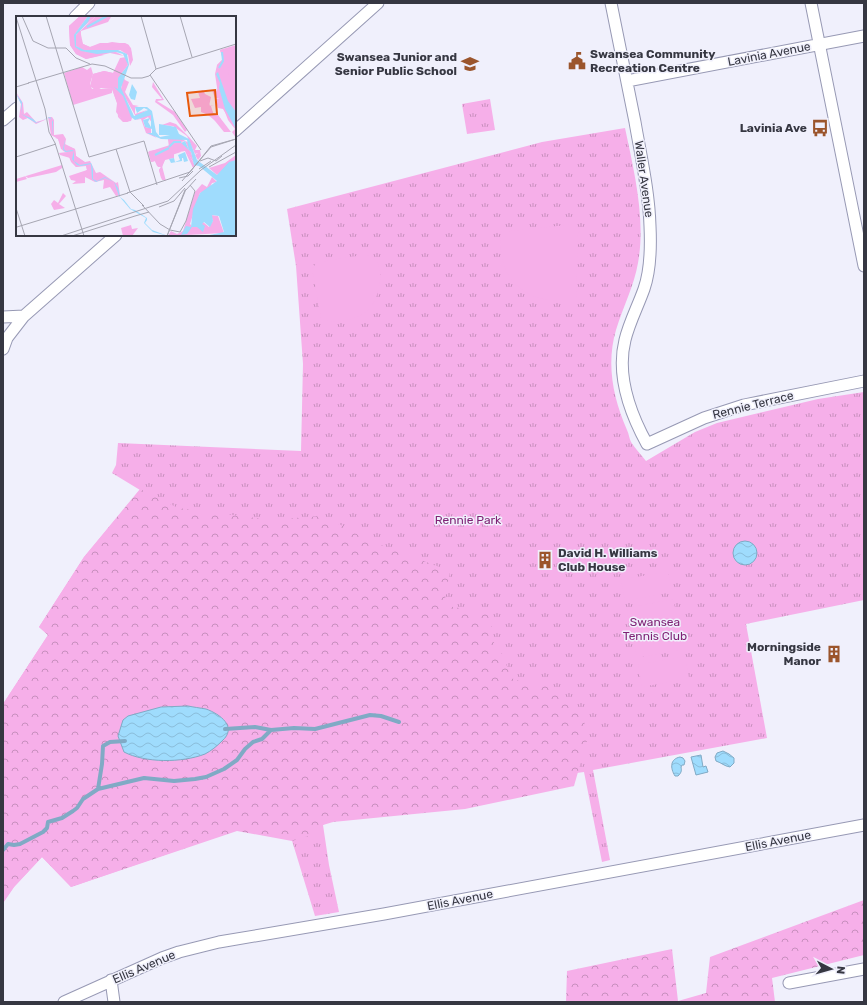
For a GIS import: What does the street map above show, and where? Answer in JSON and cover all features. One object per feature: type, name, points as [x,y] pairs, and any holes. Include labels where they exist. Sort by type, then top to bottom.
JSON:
[{"type":"street","points":[[76,16],[89,3]]},
{"type":"street","points":[[236,130],[378,3]]},
{"type":"street","name":"Waller Avenue","points":[[611,3],[646,174],[649,204],[651,248],[649,268],[644,288],[625,340],[622,374],[629,404],[637,425],[647,444]]},
{"type":"street","points":[[811,3],[861,237],[864,266]]},
{"type":"street","name":"Lavinia Avenue","points":[[627,81],[864,36]]},
{"type":"street","points":[[3,120],[16,109]]},
{"type":"street","points":[[3,349],[7,338],[24,316],[115,236]]},
{"type":"street","points":[[3,317],[24,316]]},
{"type":"street","name":"Rennie Terrace","points":[[647,444],[704,418],[744,405],[864,381]]},
{"type":"street","name":"Ellis Avenue","points":[[64,1002],[162,958],[219,942],[384,914],[864,825]]},
{"type":"street","points":[[789,983],[864,969]]},
{"type":"street","points":[[111,980],[114,1002]]},
{"type":"green space","points":[[490,99],[495,130],[467,134],[462,104]]},
{"type":"green space","name":"Rennie Park","points":[[625,128],[638,195],[641,229],[638,263],[634,280],[616,330],[613,343],[611,368],[612,381],[618,406],[630,440],[646,461],[695,432],[717,423],[818,399],[864,392],[864,600],[746,624],[767,738],[593,770],[610,860],[602,862],[584,772],[562,775],[484,701],[323,825],[329,865],[339,912],[315,916],[286,821],[237,830],[71,887],[42,857],[14,887],[3,903],[3,704],[48,635],[39,627],[84,557],[140,490],[112,473],[116,465],[118,443],[301,451],[303,364],[296,266],[287,209],[542,142]]},
{"type":"green space","points":[[576,224],[580,229],[578,235],[576,301],[552,301],[543,299],[528,294],[520,288],[507,273],[501,254],[501,232]]},
{"type":"green space","points":[[367,255],[374,258],[378,264],[380,272],[379,289],[372,305],[362,314],[342,321],[334,322],[321,318],[312,269],[316,263]]},
{"type":"green space","points":[[140,489],[178,508],[271,520],[320,516],[343,526],[365,539],[450,571],[444,605],[492,615],[492,640],[503,655],[511,678],[525,683],[540,682],[581,709],[588,737],[574,786],[465,809],[333,822],[323,825],[315,834],[292,841],[237,831],[71,887],[42,857],[14,887],[3,903],[3,704],[48,635],[39,627],[84,557]],"holes":[[[118,736],[205,753],[187,758],[162,760],[120,742]]]},
{"type":"green space","points":[[668,571],[672,592],[625,601],[621,580]]},
{"type":"green space","points":[[673,599],[678,621],[631,630],[627,608]]},
{"type":"green space","points":[[679,628],[683,649],[637,658],[633,637]]},
{"type":"green space","points":[[685,656],[689,678],[642,687],[638,665]]},
{"type":"green space","points":[[864,900],[864,955],[772,978],[775,1002],[566,1002],[567,971],[672,949],[678,1001],[706,993],[710,957]]},
{"type":"water","points":[[745,541],[754,544],[757,553],[754,562],[745,565],[736,562],[733,553],[736,544]]},
{"type":"water","points":[[188,706],[206,709],[217,714],[228,726],[226,736],[212,750],[196,757],[175,760],[153,760],[133,756],[124,752],[118,736],[123,720],[128,716],[161,707]]},
{"type":"water","points":[[723,751],[734,758],[734,763],[730,767],[716,761],[715,757],[717,753]]},
{"type":"water","points":[[701,755],[703,767],[706,766],[708,772],[696,775],[691,757]]},
{"type":"water","points":[[680,757],[685,761],[684,765],[681,767],[680,774],[675,776],[672,770],[672,764],[674,760]]},
{"type":"waterway","points":[[225,729],[255,727],[271,730],[294,728],[315,729],[370,715],[381,716],[399,722]]},
{"type":"waterway","points":[[3,850],[8,844],[20,844],[43,832],[47,828],[48,822],[62,818],[73,811],[83,799],[98,789],[144,778],[174,781],[206,777],[224,769],[237,760],[245,749],[253,742],[262,739],[271,730]]},
{"type":"waterway","points":[[98,789],[103,746],[110,742],[125,741]]},
{"type":"place","name":"Swansea Community Recreation Centre","points":[[577,61]]},
{"type":"place","name":"Swansea Junior and Senior Public School","points":[[470,64]]},
{"type":"place","name":"Lavinia Ave","points":[[820,128]]},
{"type":"place","name":"David H. Williams Club House","points":[[545,560]]},
{"type":"place","name":"Morningside Manor","points":[[834,654]]},
{"type":"park label","name":"Swansea Tennis Club","points":[[655,629]]}]
